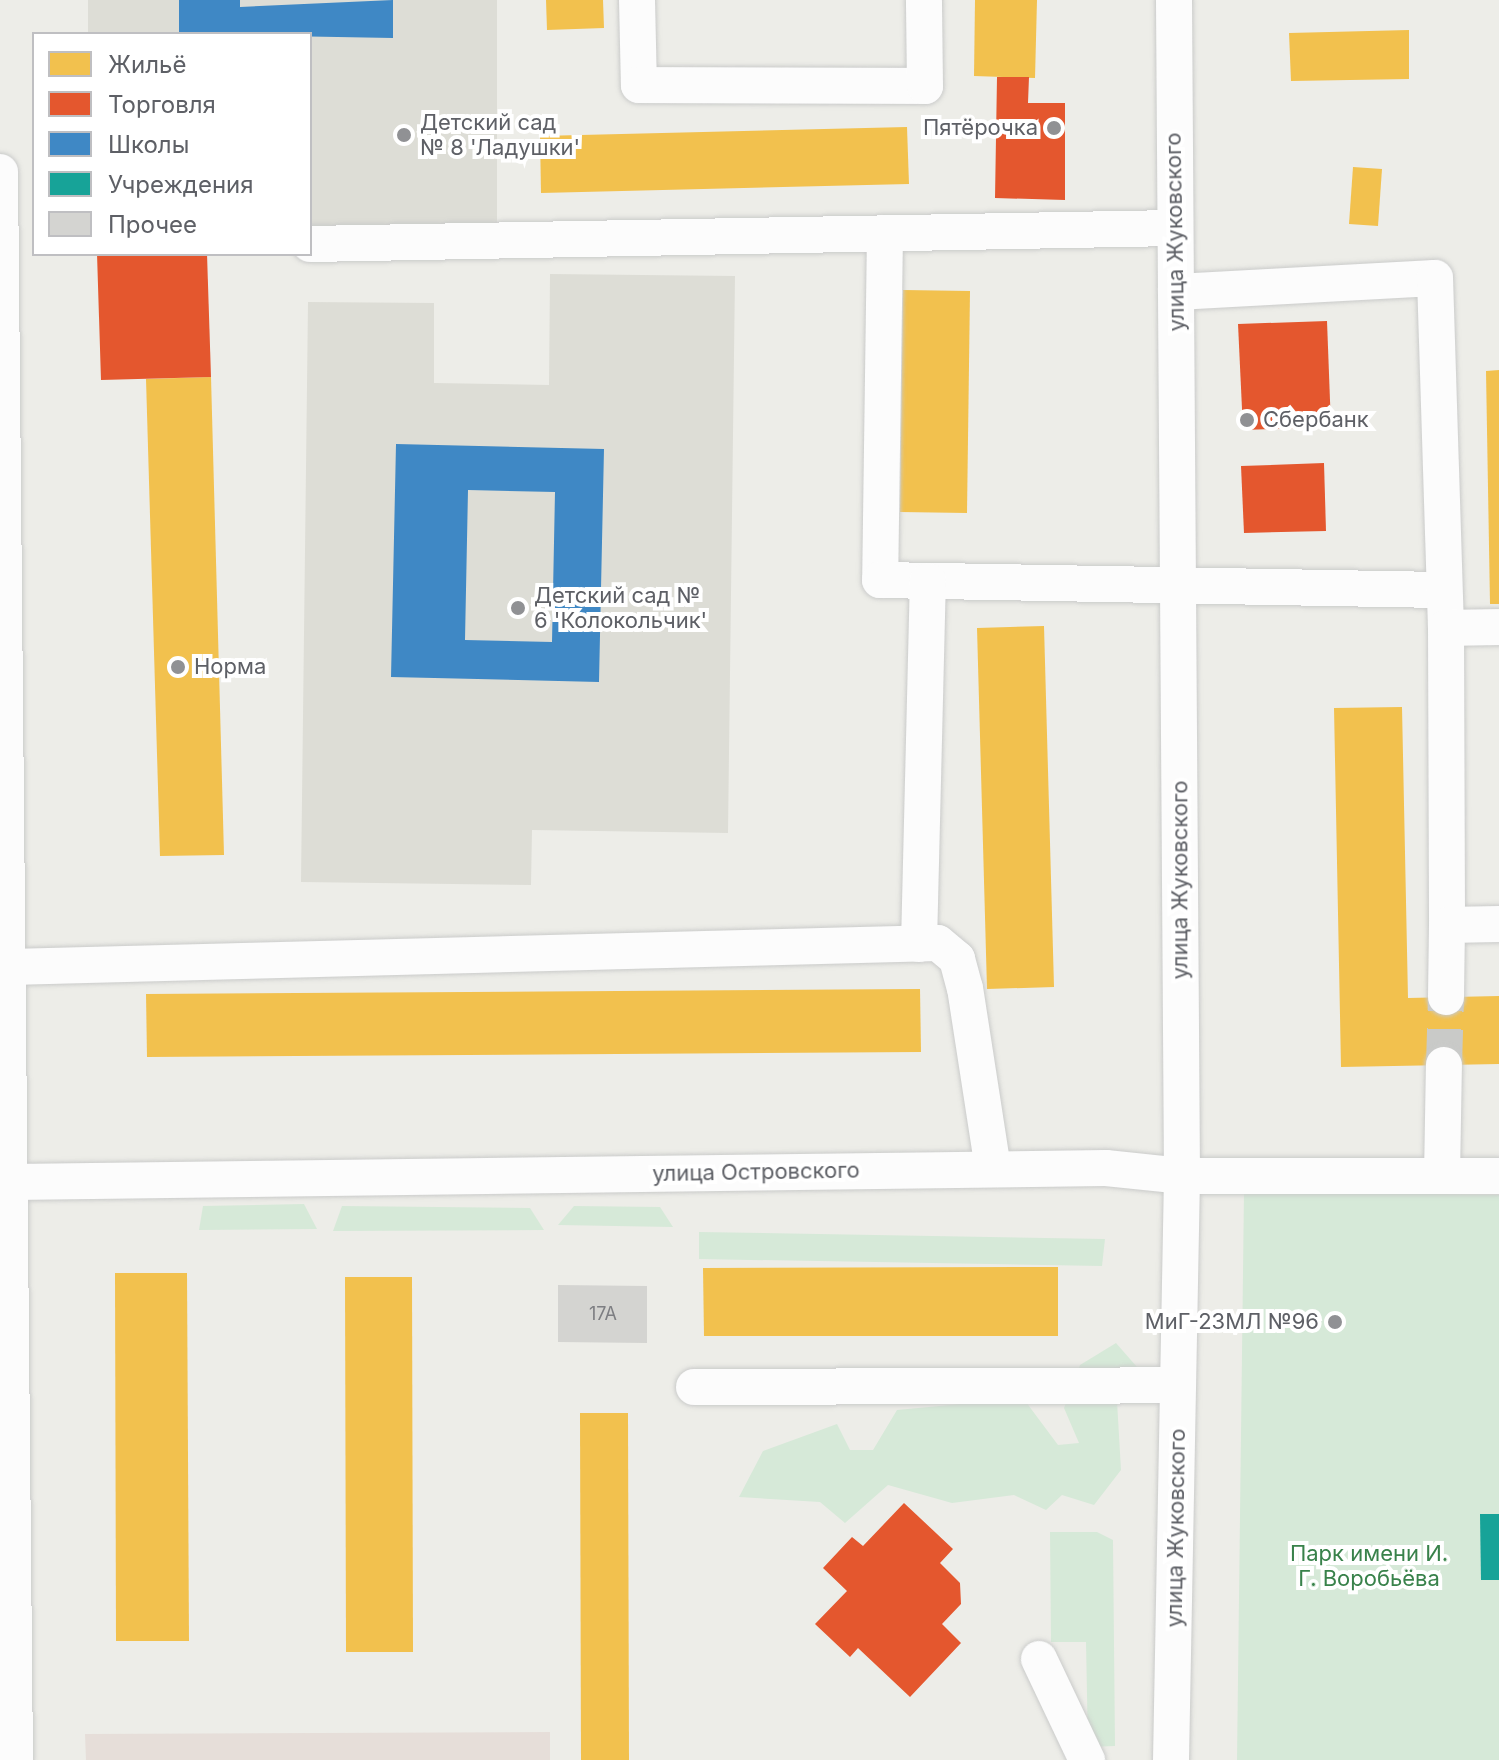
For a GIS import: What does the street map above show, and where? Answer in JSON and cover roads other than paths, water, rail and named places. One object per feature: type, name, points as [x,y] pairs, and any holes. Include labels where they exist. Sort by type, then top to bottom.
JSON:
[{"type":"street","points":[[637,0],[639,85],[925,86],[924,0]]},
{"type":"street","name":"улица Жуковского","points":[[1171,1760],[1182,1176],[1174,0]]},
{"type":"street","points":[[0,172],[10,967],[7,1667],[10,1755]]},
{"type":"street","points":[[312,244],[1175,228]]},
{"type":"street","points":[[885,233],[880,580],[1178,582],[1444,590]]},
{"type":"street","points":[[1176,292],[1435,278],[1446,628],[1446,997]]},
{"type":"street","points":[[919,944],[928,581]]},
{"type":"street","points":[[1446,628],[1499,627]]},
{"type":"street","points":[[1447,925],[1499,924]]},
{"type":"street","points":[[10,967],[938,943],[957,959],[993,1168]]},
{"type":"street","points":[[1442,1176],[1444,1065]]},
{"type":"street","name":"улица Островского","points":[[8,1194],[993,1168],[1182,1176],[1499,1176]]},
{"type":"street","points":[[694,1387],[1178,1385]]},
{"type":"street","points":[[1039,1659],[1087,1760]]},
{"type":"tunnel","points":[[1444,1065],[1446,997]]},
{"type":"place","name":"Пятёрочка","points":[[1054,128]]},
{"type":"place","name":"Детский сад № 8 'Ладушки'","points":[[404,135]]},
{"type":"place","name":"Сбербанк","points":[[1247,420]]},
{"type":"place","name":"Детский сад № 6 'Колокольчик'","points":[[518,608]]},
{"type":"place","name":"Норма","points":[[178,667]]},
{"type":"place","name":"МиГ-23МЛ №96","points":[[1335,1322]]},
{"type":"park label","name":"Парк имени И. Г. Воробьёва","points":[[1369,1566]]}]
